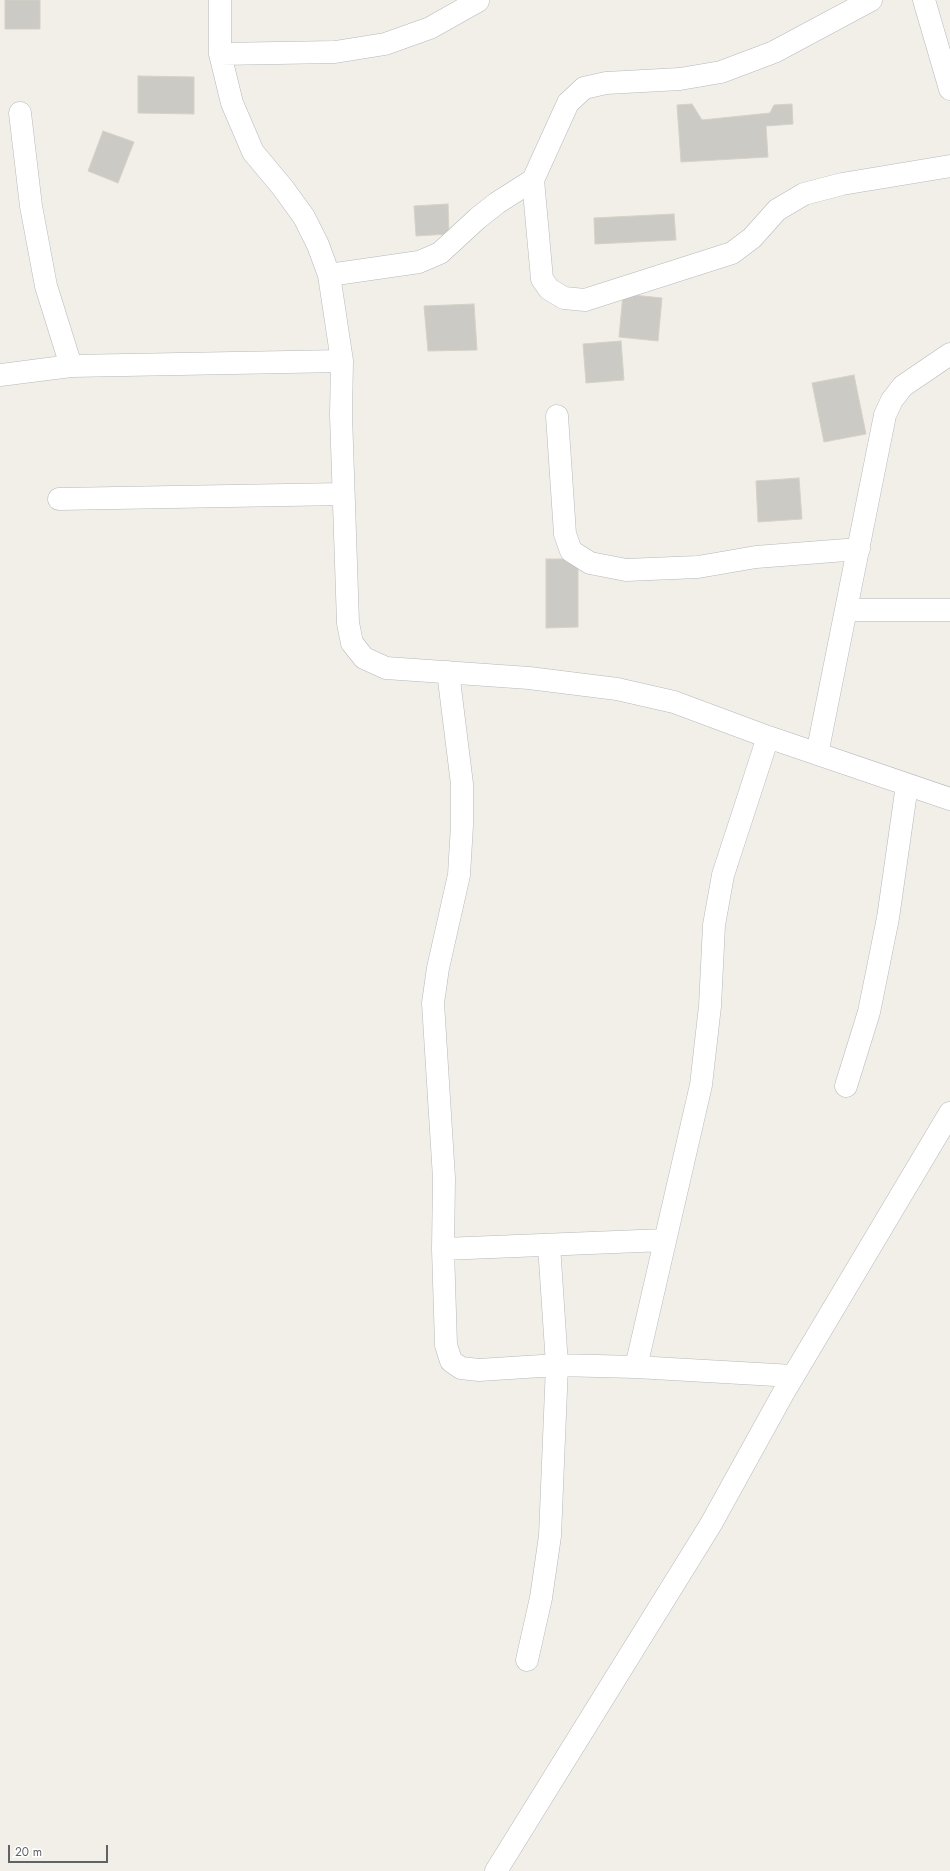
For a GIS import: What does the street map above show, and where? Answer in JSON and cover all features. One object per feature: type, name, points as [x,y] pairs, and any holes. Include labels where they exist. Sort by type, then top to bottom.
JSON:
[{"type":"street","points":[[220,0],[220,54],[232,103],[253,152],[283,188],[304,217],[318,245],[329,275],[342,361],[341,414],[348,623],[352,643],[364,658],[386,668],[529,678],[617,689],[674,702],[768,737],[950,799]]},
{"type":"street","points":[[871,0],[774,52],[721,72],[680,79],[606,83],[584,88],[568,103],[533,180],[542,279],[548,289],[564,298],[585,300],[732,253],[752,238],[777,210],[804,194],[842,184],[950,166]]},
{"type":"street","points":[[924,0],[950,89]]},
{"type":"street","points":[[220,54],[334,52],[385,44],[430,28],[478,1]]},
{"type":"street","points":[[20,113],[31,206],[46,286],[71,366]]},
{"type":"street","points":[[329,275],[419,262],[440,253],[483,214],[533,180]]},
{"type":"street","points":[[817,754],[885,415],[892,400],[903,386],[950,354]]},
{"type":"street","points":[[0,375],[71,366],[342,361]]},
{"type":"street","points":[[557,416],[565,534],[571,551],[590,563],[626,570],[698,567],[756,557],[859,549]]},
{"type":"street","points":[[59,499],[343,494]]},
{"type":"street","points":[[846,610],[950,610]]},
{"type":"street","points":[[448,672],[462,784],[462,825],[459,875],[438,968],[433,1003],[444,1178],[443,1249],[446,1345],[451,1361],[461,1368],[479,1370],[557,1365],[636,1367],[793,1376]]},
{"type":"street","points":[[636,1367],[701,1085],[710,1006],[714,924],[723,875],[768,737]]},
{"type":"street","points":[[846,1086],[869,1012],[888,918],[907,785]]},
{"type":"street","points":[[496,1871],[711,1524],[793,1376],[950,1113]]},
{"type":"street","points":[[443,1249],[665,1240]]},
{"type":"street","points":[[527,1660],[541,1598],[550,1536],[557,1365],[548,1245]]},
{"type":"building","points":[[5,0],[40,0],[40,29],[5,29]]},
{"type":"building","points":[[138,76],[194,77],[194,114],[138,113]]},
{"type":"building","points":[[692,104],[702,120],[770,113],[774,105],[792,104],[793,124],[766,126],[768,157],[681,162],[677,105]]},
{"type":"building","points":[[103,131],[134,142],[118,183],[88,171]]},
{"type":"building","points":[[448,204],[449,234],[416,236],[414,206]]},
{"type":"building","points":[[674,214],[676,240],[595,244],[594,218]]},
{"type":"building","points":[[623,294],[662,298],[658,341],[619,337]]},
{"type":"building","points":[[474,304],[477,350],[428,351],[424,306]]},
{"type":"building","points":[[621,341],[624,380],[586,383],[583,344]]},
{"type":"building","points":[[854,375],[866,434],[824,442],[812,383]]},
{"type":"building","points":[[799,478],[802,519],[758,522],[756,481]]},
{"type":"building","points":[[546,559],[578,559],[578,627],[546,628]]}]
